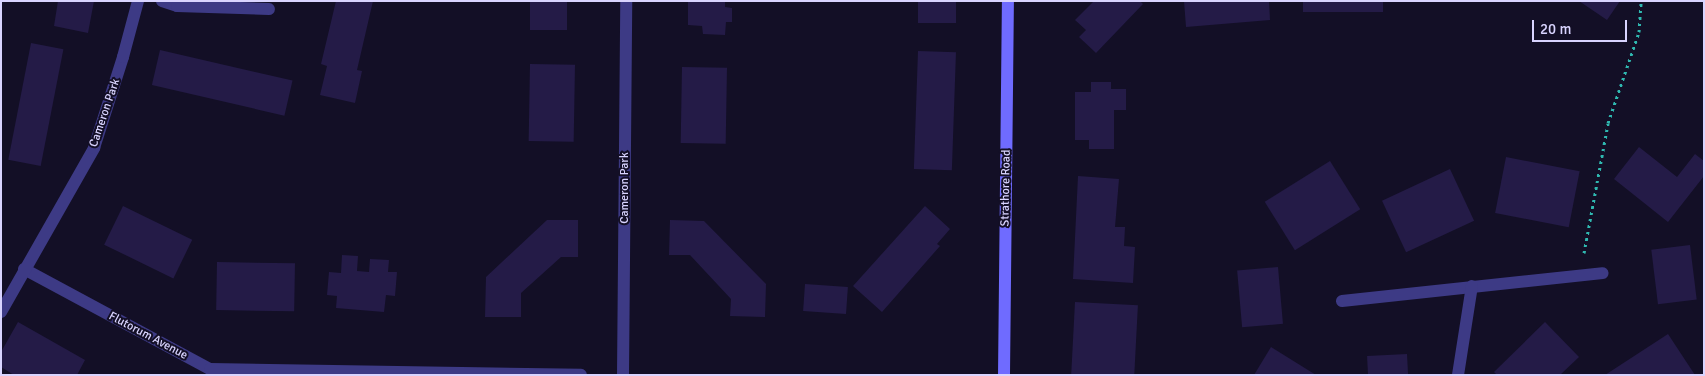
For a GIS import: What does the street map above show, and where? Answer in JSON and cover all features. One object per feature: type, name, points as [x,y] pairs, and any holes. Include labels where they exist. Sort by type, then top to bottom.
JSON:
[{"type":"street","name":"Cameron Park","points":[[1,312],[94,148],[123,57],[138,1]]},
{"type":"street","points":[[162,1],[177,6],[269,9]]},
{"type":"street","name":"Cameron Park","points":[[623,375],[626,1]]},
{"type":"street","name":"Strathore Road","points":[[1004,375],[1008,1]]},
{"type":"street","name":"Flutorum Avenue","points":[[24,270],[210,369],[581,375]]},
{"type":"street","points":[[1342,301],[1602,273]]},
{"type":"street","points":[[1458,375],[1472,286]]},
{"type":"path","points":[[1580,275],[1608,123],[1639,32],[1642,1]]},
{"type":"building","points":[[58,1],[94,1],[88,33],[54,26]]},
{"type":"building","points":[[336,1],[373,1],[357,70],[362,71],[355,103],[320,95],[327,66],[321,64]]},
{"type":"building","points":[[530,1],[567,1],[567,30],[530,30]]},
{"type":"building","points":[[688,1],[725,1],[725,7],[732,8],[732,22],[726,22],[725,35],[703,34],[702,26],[688,25]]},
{"type":"building","points":[[918,1],[956,1],[956,23],[918,23]]},
{"type":"building","points":[[1094,1],[1140,1],[1143,4],[1096,53],[1079,37],[1086,30],[1075,20]]},
{"type":"building","points":[[1184,1],[1269,1],[1270,20],[1186,27]]},
{"type":"building","points":[[1303,1],[1383,1],[1383,12],[1303,12]]},
{"type":"building","points":[[1579,1],[1620,1],[1607,20]]},
{"type":"building","points":[[31,43],[63,49],[41,166],[8,160]]},
{"type":"building","points":[[160,50],[293,81],[284,116],[152,85]]},
{"type":"building","points":[[918,51],[956,52],[952,170],[914,169]]},
{"type":"building","points":[[530,64],[575,65],[574,142],[529,141]]},
{"type":"building","points":[[682,67],[727,68],[726,144],[681,143]]},
{"type":"building","points":[[1091,82],[1111,82],[1111,89],[1126,89],[1126,110],[1114,110],[1114,149],[1089,149],[1089,140],[1075,140],[1075,92],[1091,92]]},
{"type":"building","points":[[1639,147],[1677,177],[1695,154],[1704,161],[1704,176],[1668,222],[1614,179]]},
{"type":"building","points":[[1506,157],[1580,171],[1569,227],[1495,213]]},
{"type":"building","points":[[1330,161],[1360,209],[1295,250],[1265,202]]},
{"type":"building","points":[[1450,169],[1474,221],[1406,252],[1382,201]]},
{"type":"building","points":[[1078,176],[1119,179],[1115,227],[1125,227],[1124,246],[1135,247],[1133,283],[1073,279]]},
{"type":"building","points":[[123,206],[192,240],[173,278],[104,245]]},
{"type":"building","points":[[925,206],[950,229],[937,244],[940,246],[882,312],[853,286]]},
{"type":"building","points":[[547,220],[578,220],[578,257],[561,257],[521,293],[521,317],[485,317],[486,277]]},
{"type":"building","points":[[670,220],[704,221],[766,284],[765,317],[730,316],[731,299],[690,255],[669,255]]},
{"type":"building","points":[[1690,245],[1697,300],[1658,304],[1651,250]]},
{"type":"building","points":[[342,255],[358,256],[357,271],[369,272],[370,259],[389,260],[388,272],[397,272],[395,296],[386,295],[384,312],[336,308],[337,296],[327,295],[329,272],[341,273]]},
{"type":"building","points":[[217,262],[295,263],[294,311],[216,310]]},
{"type":"building","points":[[1278,267],[1283,324],[1242,327],[1237,271]]},
{"type":"building","points":[[805,284],[848,287],[846,314],[803,311]]},
{"type":"building","points":[[1075,302],[1138,305],[1134,375],[1071,375]]},
{"type":"building","points":[[18,322],[85,360],[77,375],[14,375],[1,367],[1,352]]},
{"type":"building","points":[[1545,322],[1579,357],[1560,375],[1497,375],[1494,372]]},
{"type":"building","points":[[1668,334],[1695,375],[1605,375]]},
{"type":"building","points":[[1271,347],[1316,375],[1254,375]]},
{"type":"building","points":[[1407,354],[1408,375],[1368,375],[1367,356]]}]
